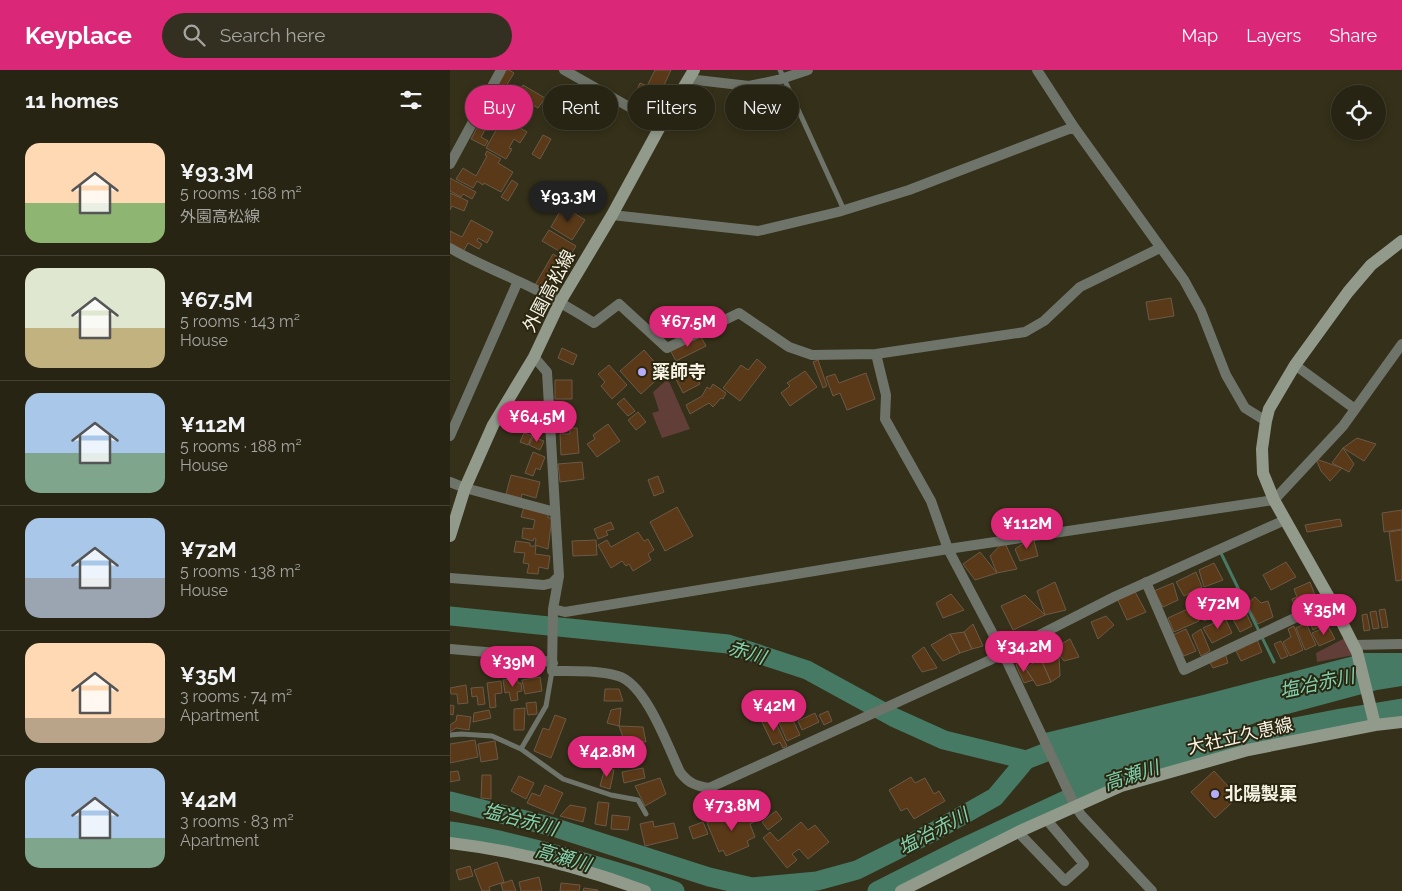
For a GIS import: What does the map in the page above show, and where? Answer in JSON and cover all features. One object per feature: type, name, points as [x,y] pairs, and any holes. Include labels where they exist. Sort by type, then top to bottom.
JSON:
[{"type":"main road","name":"外園高松線","points":[[450,536],[465,488],[493,425],[534,357],[560,302],[612,215],[658,130]]},
{"type":"main road","points":[[1375,724],[1355,648],[1331,600],[1274,500],[1263,473],[1262,449],[1269,409],[1295,365],[1348,292],[1371,265],[1402,241]]},
{"type":"main road","name":"大社立久恵線","points":[[901,891],[1018,832],[1121,786],[1200,762],[1248,750],[1375,724],[1402,722]]},
{"type":"main road","points":[[450,843],[526,855],[608,877],[644,891]]},
{"type":"street","points":[[450,164],[501,70]]},
{"type":"street","points":[[564,70],[628,106]]},
{"type":"street","points":[[691,75],[749,86],[782,74],[808,70]]},
{"type":"street","points":[[1038,70],[1074,127],[1184,280],[1201,311],[1223,368],[1245,408],[1266,421]]},
{"type":"street","points":[[612,215],[758,231],[844,210],[928,184],[1074,127]]},
{"type":"street","points":[[450,248],[472,261],[560,302],[594,323],[619,304],[667,348],[740,313],[789,347],[812,356],[876,354],[1025,332],[1044,321],[1080,287],[1160,248]]},
{"type":"street","points":[[450,436],[518,281]]},
{"type":"street","points":[[553,609],[565,612],[948,549],[1274,500],[1343,426],[1402,344]]},
{"type":"street","points":[[876,354],[886,395],[885,419],[931,501],[948,549],[1003,653],[1075,806],[1082,816],[1152,891]]},
{"type":"street","points":[[534,357],[547,372],[559,576],[553,609],[552,667]]},
{"type":"street","points":[[1295,365],[1356,409]]},
{"type":"street","points":[[450,482],[465,488],[554,512]]},
{"type":"street","points":[[450,649],[522,655],[552,667],[619,676],[633,684],[645,699],[680,772],[686,780],[699,787],[709,788],[1003,653],[1146,582],[1285,520]]},
{"type":"street","points":[[450,578],[544,585],[552,583],[559,576]]},
{"type":"street","points":[[1146,582],[1184,670],[1331,600]]},
{"type":"street","points":[[1355,648],[1402,644]]},
{"type":"street","points":[[1018,832],[1065,881],[1084,864],[1046,819]]},
{"type":"lane","points":[[782,74],[844,210]]},
{"type":"lane","points":[[521,749],[546,706],[552,667]]},
{"type":"lane","points":[[450,735],[492,736],[521,749],[564,779],[611,796],[638,800],[646,814]]},
{"type":"shaded area","points":[[668,379],[690,429],[662,438],[652,413],[659,411],[653,392]]},
{"type":"shaded area","points":[[1349,636],[1354,655],[1317,662],[1316,653]]},
{"type":"water","points":[[1365,653],[1402,653],[1402,686],[1377,690],[1258,722],[1071,788],[1045,733],[1203,695]]},
{"type":"building","points":[[501,70],[509,70],[514,73],[507,85],[492,85]]},
{"type":"building","points":[[655,70],[671,70],[664,85],[648,85]]},
{"type":"building","points":[[533,91],[543,97],[543,101],[538,108],[533,105]]},
{"type":"building","points":[[476,130],[485,130],[481,137],[488,141],[485,146],[471,139]]},
{"type":"building","points":[[496,130],[524,130],[527,132],[520,143],[514,139],[509,148],[512,149],[506,159],[486,148]]},
{"type":"building","points":[[543,135],[551,139],[540,159],[532,154]]},
{"type":"building","points":[[487,151],[501,159],[498,163],[513,172],[501,192],[477,181],[473,188],[456,179],[463,168],[476,176],[487,156],[485,155]]},
{"type":"building","points":[[450,178],[476,192],[472,199],[463,194],[461,197],[450,191]]},
{"type":"building","points":[[512,180],[518,184],[508,201],[501,197]]},
{"type":"building","points":[[450,193],[468,201],[464,211],[452,206],[450,210]]},
{"type":"building","points":[[563,206],[585,220],[572,240],[551,227]]},
{"type":"building","points":[[471,220],[493,232],[487,243],[478,238],[477,241],[482,244],[479,249],[468,243],[463,252],[450,245],[450,231],[462,237]]},
{"type":"building","points":[[549,230],[576,246],[569,257],[542,241]]},
{"type":"building","points":[[553,254],[565,261],[547,292],[535,285]]},
{"type":"building","points":[[1171,298],[1174,316],[1149,320],[1146,302]]},
{"type":"building","points":[[700,335],[706,346],[676,361],[670,350]]},
{"type":"building","points":[[562,348],[577,355],[573,365],[558,358]]},
{"type":"building","name":"薬師寺","points":[[644,350],[664,373],[641,394],[620,371]]},
{"type":"building","points":[[757,359],[766,367],[740,401],[723,388],[741,365],[748,370]]},
{"type":"building","points":[[818,360],[827,386],[823,388],[813,362]]},
{"type":"building","points":[[609,365],[627,385],[612,399],[601,386],[605,382],[598,374]]},
{"type":"building","points":[[693,370],[700,384],[683,393],[676,379]]},
{"type":"building","points":[[805,371],[817,387],[790,406],[781,393],[790,386],[787,383]]},
{"type":"building","points":[[866,373],[875,399],[847,410],[840,393],[833,396],[826,377],[835,374],[839,383]]},
{"type":"building","points":[[555,380],[572,380],[572,399],[555,399]]},
{"type":"building","points":[[713,384],[726,393],[723,399],[721,398],[713,407],[709,403],[690,414],[686,405],[702,396],[707,387],[710,389]]},
{"type":"building","points":[[624,398],[635,411],[628,416],[617,404]]},
{"type":"building","points":[[638,412],[646,422],[636,430],[628,420]]},
{"type":"building","points":[[516,416],[542,426],[538,435],[512,426]]},
{"type":"building","points":[[608,424],[620,441],[597,457],[587,444],[595,439],[593,435]]},
{"type":"building","points":[[570,428],[577,428],[579,453],[561,455],[560,434],[570,434]]},
{"type":"building","points":[[524,433],[532,436],[528,445],[520,442]]},
{"type":"building","points":[[533,437],[544,441],[540,450],[529,445]]},
{"type":"building","points":[[1357,438],[1376,444],[1364,461],[1343,448]]},
{"type":"building","points":[[1343,448],[1354,464],[1349,472],[1332,463]]},
{"type":"building","points":[[533,452],[545,457],[540,470],[536,468],[533,476],[525,473]]},
{"type":"building","points":[[1316,459],[1342,468],[1330,481],[1321,471]]},
{"type":"building","points":[[582,462],[584,479],[560,482],[558,464]]},
{"type":"building","points":[[511,475],[540,482],[536,498],[522,494],[521,498],[506,494]]},
{"type":"building","points":[[658,476],[664,492],[654,496],[648,480]]},
{"type":"building","points":[[524,507],[548,514],[548,518],[552,518],[548,549],[535,545],[536,539],[534,538],[533,541],[522,538],[523,528],[533,529],[535,520],[521,517]]},
{"type":"building","points":[[677,507],[693,536],[665,551],[650,522]]},
{"type":"building","points":[[1402,510],[1402,529],[1384,532],[1382,513]]},
{"type":"building","points":[[1340,519],[1342,526],[1307,532],[1305,525]]},
{"type":"building","points":[[611,522],[614,529],[606,531],[608,535],[598,539],[594,529]]},
{"type":"building","points":[[1402,530],[1402,580],[1396,581],[1389,532]]},
{"type":"building","points":[[638,532],[644,541],[648,539],[654,550],[648,554],[651,560],[633,571],[629,564],[626,566],[622,561],[611,568],[598,545],[607,540],[611,547]]},
{"type":"building","points":[[1033,537],[1038,556],[1020,561],[1015,549]]},
{"type":"building","points":[[596,540],[597,555],[573,556],[572,541]]},
{"type":"building","points":[[516,541],[536,546],[535,554],[550,556],[548,569],[539,567],[538,574],[527,573],[529,564],[523,563],[525,553],[514,552]]},
{"type":"building","points":[[1004,541],[1017,569],[997,573],[990,556]]},
{"type":"building","points":[[980,552],[997,573],[975,580],[963,564]]},
{"type":"building","points":[[1286,562],[1296,577],[1271,590],[1263,575]]},
{"type":"building","points":[[1214,563],[1223,580],[1204,587],[1199,570]]},
{"type":"building","points":[[1196,572],[1202,587],[1184,596],[1176,582]]},
{"type":"building","points":[[1055,582],[1066,610],[1045,615],[1037,591]]},
{"type":"building","points":[[1310,582],[1316,598],[1295,607],[1292,599],[1297,597],[1294,589]]},
{"type":"building","points":[[1173,583],[1178,600],[1163,607],[1154,591]]},
{"type":"building","points":[[1133,588],[1146,612],[1127,620],[1116,596]]},
{"type":"building","points":[[1236,588],[1242,604],[1224,613],[1216,595]]},
{"type":"building","points":[[951,594],[964,610],[943,618],[936,603]]},
{"type":"building","points":[[1025,595],[1045,615],[1013,630],[1001,606]]},
{"type":"building","points":[[1255,597],[1261,603],[1268,601],[1273,617],[1258,624],[1247,604]]},
{"type":"building","points":[[1216,598],[1221,614],[1204,621],[1198,606]]},
{"type":"building","points":[[1192,607],[1199,621],[1174,632],[1168,618]]},
{"type":"building","points":[[1244,608],[1252,626],[1240,632],[1230,614]]},
{"type":"building","points":[[1385,609],[1388,627],[1382,628],[1379,610]]},
{"type":"building","points":[[1323,610],[1328,622],[1313,630],[1308,618]]},
{"type":"building","points":[[1376,611],[1379,628],[1373,629],[1370,612]]},
{"type":"building","points":[[1367,614],[1370,630],[1364,631],[1362,615]]},
{"type":"building","points":[[1106,616],[1114,625],[1098,639],[1091,622]]},
{"type":"building","points":[[1225,618],[1232,633],[1212,643],[1203,628]]},
{"type":"building","points":[[1306,623],[1316,645],[1305,650],[1296,628]]},
{"type":"building","points":[[973,624],[983,646],[972,649],[964,632]]},
{"type":"building","points":[[1294,626],[1303,650],[1290,656],[1283,642],[1291,637],[1288,629]]},
{"type":"building","points":[[1328,626],[1335,639],[1319,646],[1312,633]]},
{"type":"building","points":[[1186,629],[1196,651],[1184,656],[1173,635]]},
{"type":"building","points":[[1201,629],[1210,651],[1201,656],[1192,635]]},
{"type":"building","points":[[964,632],[972,649],[960,653],[950,634]]},
{"type":"building","points":[[950,634],[960,653],[943,661],[931,645]]},
{"type":"building","points":[[1256,637],[1262,652],[1241,661],[1234,647]]},
{"type":"building","points":[[1070,639],[1079,657],[1064,661],[1054,648]]},
{"type":"building","points":[[1281,641],[1288,656],[1281,659],[1274,644]]},
{"type":"building","points":[[924,647],[937,668],[922,672],[912,656]]},
{"type":"building","points":[[1225,653],[1228,663],[1213,668],[1209,661]]},
{"type":"building","points":[[1059,655],[1060,676],[1051,682],[1040,657]]},
{"type":"building","points":[[1040,657],[1051,682],[1037,686],[1026,669]]},
{"type":"building","points":[[1020,660],[1033,680],[1024,683],[1016,665]]},
{"type":"building","points":[[540,677],[542,691],[525,694],[522,680]]},
{"type":"building","points":[[517,678],[518,683],[521,683],[522,691],[517,692],[518,700],[511,701],[509,692],[505,693],[503,680]]},
{"type":"building","points":[[501,681],[502,693],[495,694],[496,707],[490,708],[487,683]]},
{"type":"building","points":[[466,685],[468,703],[458,704],[457,694],[451,694],[450,688]]},
{"type":"building","points":[[483,687],[485,704],[478,705],[477,696],[472,697],[471,688]]},
{"type":"building","points":[[605,689],[619,689],[623,701],[604,701]]},
{"type":"building","points":[[536,702],[537,714],[528,715],[526,703]]},
{"type":"building","points":[[450,705],[454,706],[453,715],[450,714]]},
{"type":"building","points":[[525,708],[524,730],[514,730],[514,709]]},
{"type":"building","points":[[621,708],[619,726],[607,723],[611,710]]},
{"type":"building","points":[[489,710],[491,718],[473,722],[474,713]]},
{"type":"building","points":[[828,711],[832,721],[824,725],[819,715]]},
{"type":"building","points":[[815,713],[819,722],[802,730],[798,721]]},
{"type":"building","points":[[457,715],[471,717],[469,730],[456,728],[450,732],[450,725],[456,721]]},
{"type":"building","points":[[555,715],[566,719],[551,758],[534,751],[543,728],[549,730]]},
{"type":"building","points":[[773,717],[787,746],[783,748],[780,742],[773,745],[762,722]]},
{"type":"building","points":[[792,718],[800,735],[787,741],[779,723]]},
{"type":"building","points":[[619,726],[643,727],[646,742],[624,740]]},
{"type":"building","points":[[475,740],[478,757],[450,763],[450,744]]},
{"type":"building","points":[[495,741],[498,759],[481,762],[478,744]]},
{"type":"building","points":[[605,768],[614,770],[610,789],[600,786]]},
{"type":"building","points":[[643,768],[645,778],[624,783],[622,772]]},
{"type":"building","points":[[458,771],[460,780],[450,782],[450,772]]},
{"type":"building","name":"北陽製菓","points":[[1214,771],[1238,797],[1215,818],[1191,792]]},
{"type":"building","points":[[482,775],[491,775],[491,799],[481,798]]},
{"type":"building","points":[[519,776],[534,783],[526,799],[511,791]]},
{"type":"building","points":[[911,777],[915,783],[925,778],[934,794],[939,791],[945,801],[914,819],[907,808],[901,811],[889,790]]},
{"type":"building","points":[[660,778],[666,794],[645,806],[635,786]]},
{"type":"building","points":[[545,785],[563,793],[553,814],[527,803],[532,793],[540,796]]},
{"type":"building","points":[[711,794],[716,800],[706,808],[701,802]]},
{"type":"building","points":[[598,802],[609,803],[606,826],[595,824]]},
{"type":"building","points":[[570,805],[586,808],[583,822],[560,816]]},
{"type":"building","points":[[737,810],[739,816],[749,812],[754,822],[750,824],[755,837],[747,841],[749,846],[726,856],[723,850],[719,852],[707,823]]},
{"type":"building","points":[[776,811],[782,819],[768,830],[762,822]]},
{"type":"building","points":[[612,815],[630,817],[628,830],[611,829]]},
{"type":"building","points":[[653,821],[654,827],[674,823],[678,838],[645,846],[640,824]]},
{"type":"building","points":[[703,822],[708,834],[693,839],[689,827]]},
{"type":"building","points":[[801,822],[808,830],[815,825],[829,842],[808,859],[799,849],[792,854],[797,860],[787,868],[763,838],[770,832],[778,841]]},
{"type":"building","points":[[497,862],[504,882],[489,887],[490,891],[482,891],[474,870]]},
{"type":"building","points":[[470,866],[473,876],[459,880],[456,870]]},
{"type":"building","points":[[539,877],[542,891],[521,891],[519,882]]},
{"type":"building","points":[[512,880],[516,891],[503,891],[501,884]]},
{"type":"building","points":[[561,883],[580,885],[579,891],[560,891]]},
{"type":"building","points":[[584,888],[598,890],[598,891],[583,891]]},
{"type":"waterway","points":[[1221,553],[1274,662]]},
{"type":"waterway","name":"赤川","points":[[450,616],[728,644],[807,670],[893,717],[944,740],[1026,760]]},
{"type":"waterway","name":"高瀬川","points":[[877,891],[962,848],[1091,788],[1225,744],[1279,730],[1402,708]]},
{"type":"waterway","name":"塩冶赤川","points":[[450,801],[553,827],[709,877],[752,887],[817,881],[857,870],[933,832],[995,797],[1026,760],[1067,744]]},
{"type":"waterway","name":"高瀬川","points":[[450,831],[543,851],[626,874],[675,891]]},
{"type":"place","name":"薬師寺","points":[[642,372]]},
{"type":"place","name":"北陽製菓","points":[[1215,794]]}]
